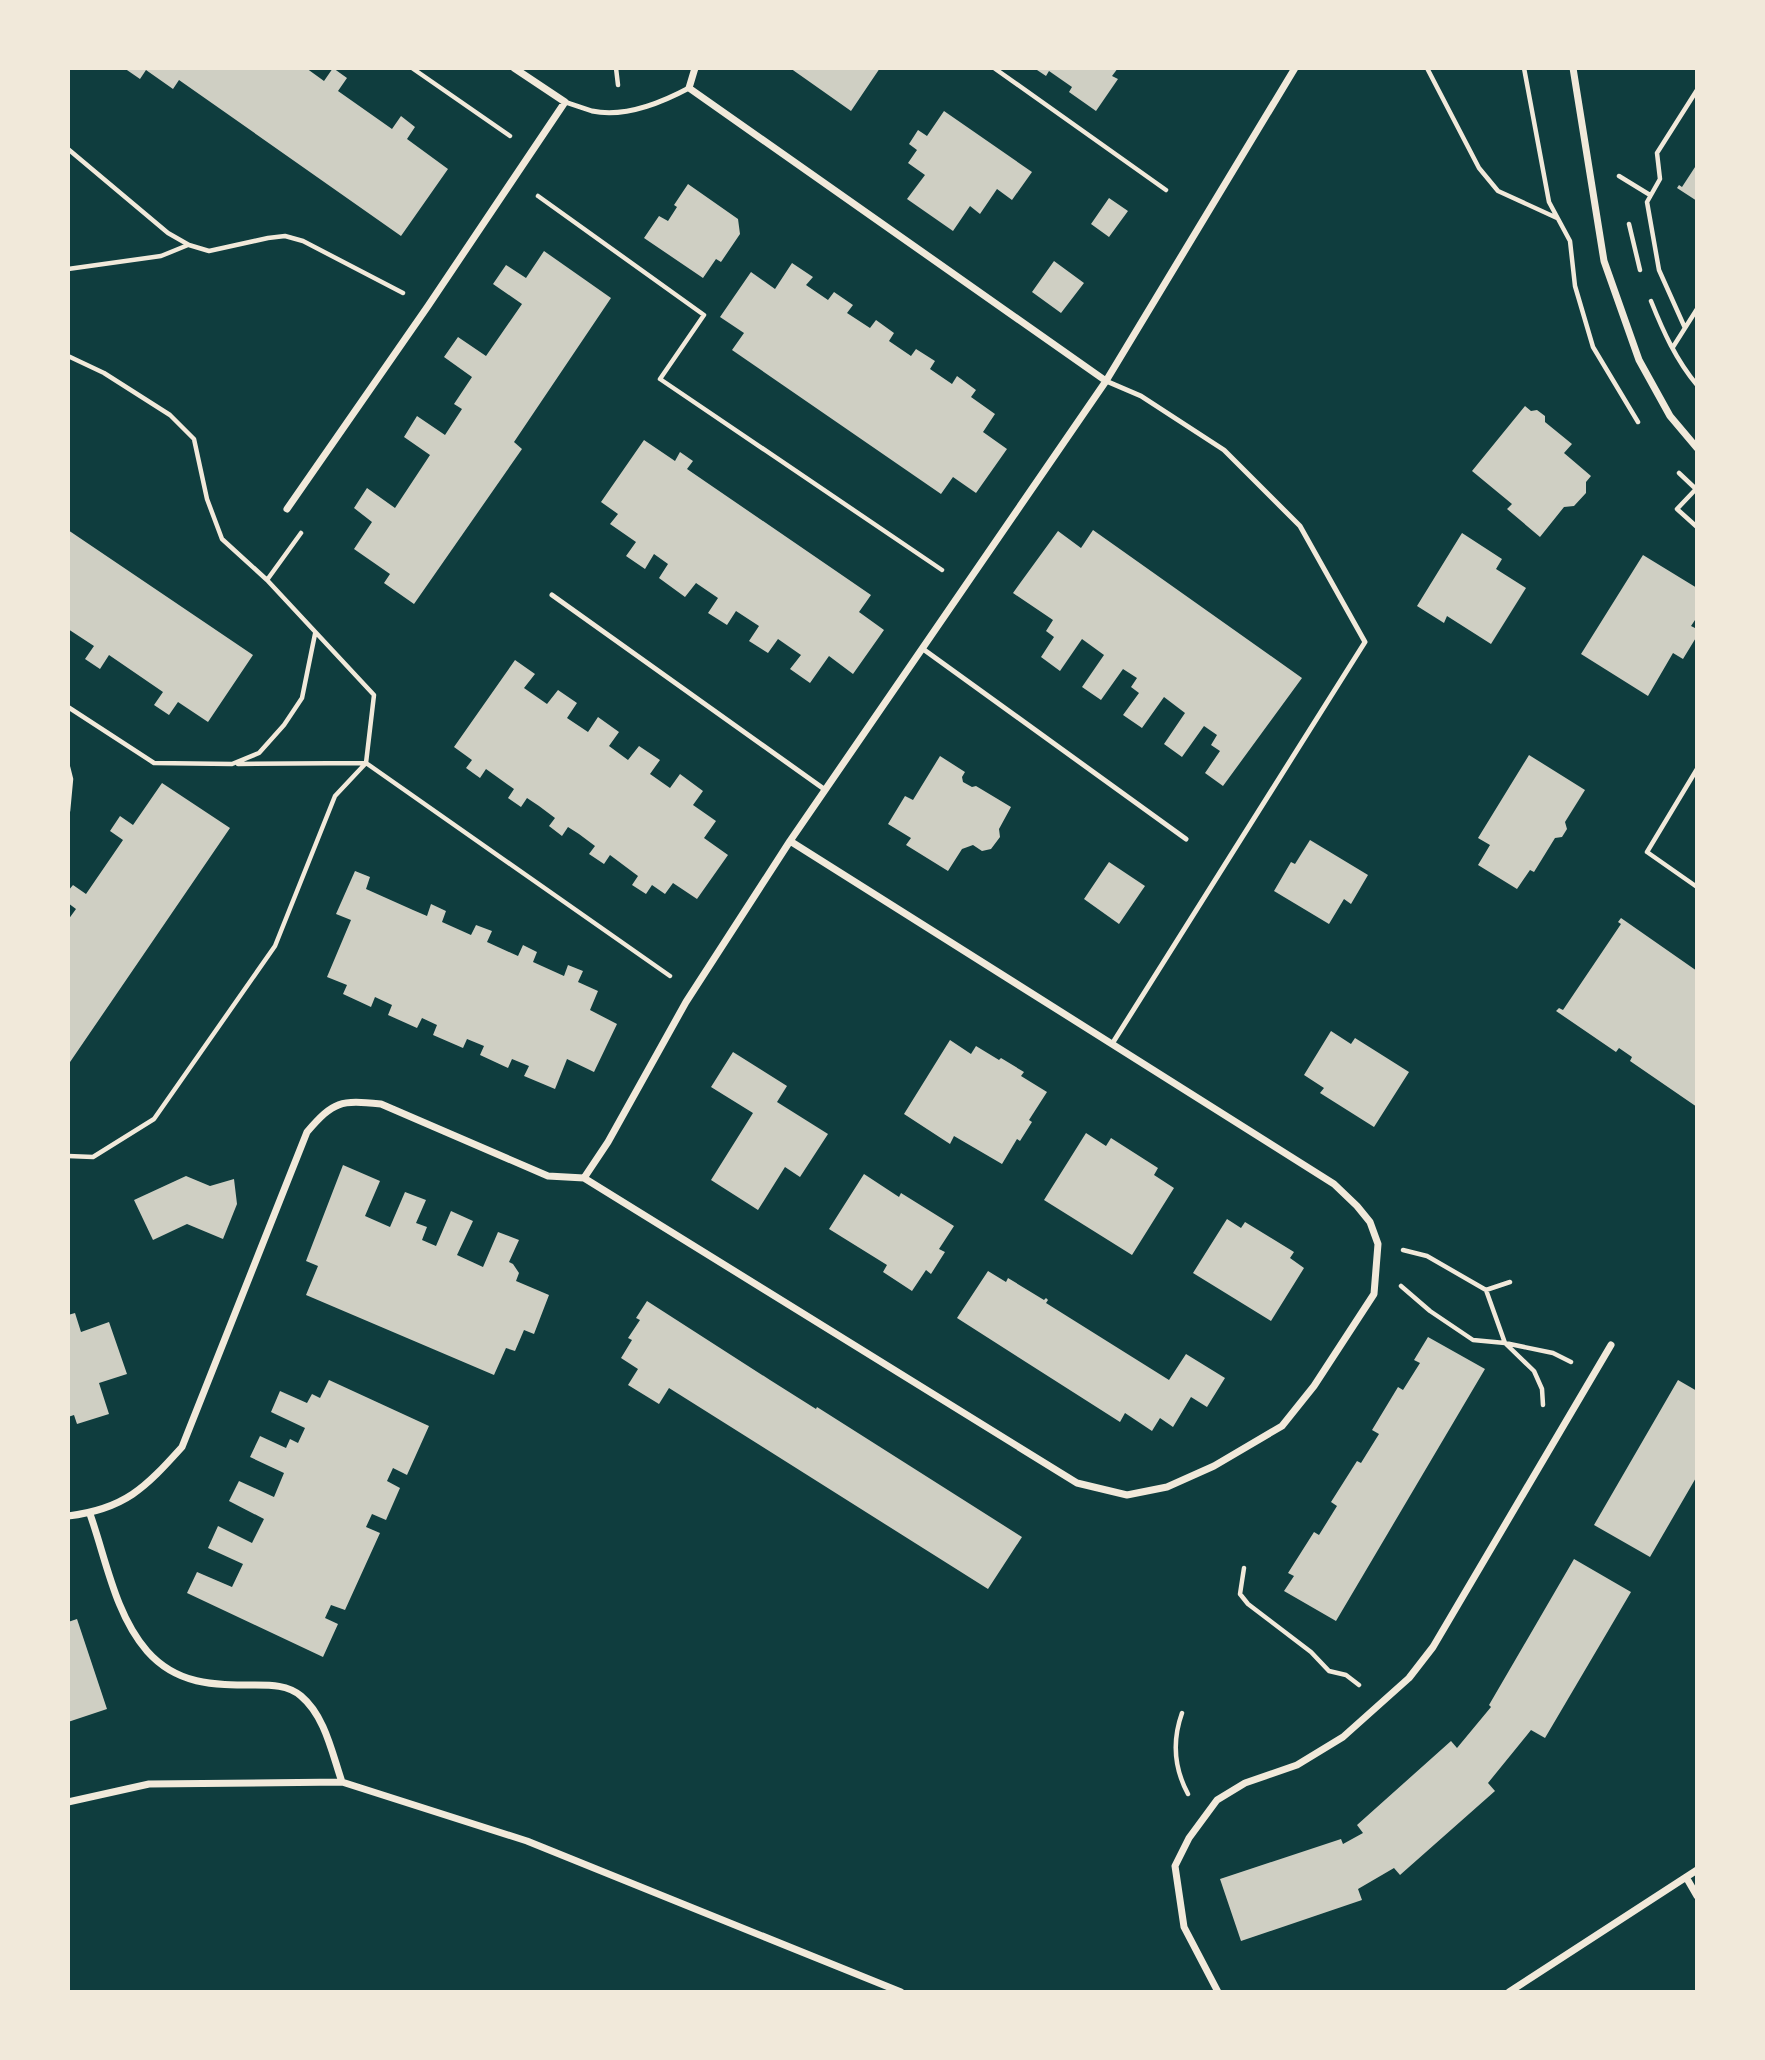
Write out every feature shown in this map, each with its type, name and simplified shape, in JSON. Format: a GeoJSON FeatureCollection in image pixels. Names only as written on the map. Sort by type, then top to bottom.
{"type":"FeatureCollection","features":[{"type":"Feature","properties":{"kind":"street"},"geometry":{"type":"LineString","coordinates":[[287,509],[565,102],[514,68]]}},
{"type":"Feature","properties":{"kind":"street"},"geometry":{"type":"LineString","coordinates":[[695,68],[689,89],[1106,382]]}},
{"type":"Feature","properties":{"kind":"street"},"geometry":{"type":"LineString","coordinates":[[584,1178],[608,1142],[686,1002],[824,789],[1106,382],[1295,68]]}},
{"type":"Feature","properties":{"kind":"street"},"geometry":{"type":"LineString","coordinates":[[1573,68],[1604,261],[1639,360],[1670,416],[1697,448]]}},
{"type":"Feature","properties":{"kind":"street"},"geometry":{"type":"LineString","coordinates":[[68,1516],[90,1514],[129,1499],[155,1477],[182,1447],[307,1132],[328,1108],[351,1101],[380,1104],[548,1176],[584,1178],[1077,1483],[1127,1494],[1167,1487],[1214,1466],[1282,1426],[1314,1386],[1374,1294],[1378,1244],[1370,1222],[1357,1206],[1334,1184],[790,841]]}},
{"type":"Feature","properties":{"kind":"street"},"geometry":{"type":"LineString","coordinates":[[1218,1992],[1184,1927],[1175,1866],[1189,1839],[1217,1800],[1245,1783],[1297,1765],[1343,1737],[1409,1678],[1433,1647],[1611,1345]]}},
{"type":"Feature","properties":{"kind":"street"},"geometry":{"type":"LineString","coordinates":[[90,1514],[127,1625],[148,1653],[173,1672],[195,1682],[281,1686],[300,1695],[321,1723],[342,1782]]}},
{"type":"Feature","properties":{"kind":"street"},"geometry":{"type":"LineString","coordinates":[[68,1802],[149,1784],[342,1782],[527,1841],[901,1992]]}},
{"type":"Feature","properties":{"kind":"street"},"geometry":{"type":"LineString","coordinates":[[1509,1992],[1697,1870]]}},
{"type":"Feature","properties":{"kind":"street"},"geometry":{"type":"LineString","coordinates":[[1686,1877],[1697,1896]]}},
{"type":"Feature","properties":{"kind":"lane"},"geometry":{"type":"LineString","coordinates":[[565,102],[594,111],[620,112],[664,102],[689,89]]}},
{"type":"Feature","properties":{"kind":"lane"},"geometry":{"type":"LineString","coordinates":[[1106,382],[1141,396],[1224,450],[1300,526],[1365,642],[1112,1044]]}},
{"type":"Feature","properties":{"kind":"lane"},"geometry":{"type":"LineString","coordinates":[[552,595],[824,789]]}},
{"type":"Feature","properties":{"kind":"lane"},"geometry":{"type":"LineString","coordinates":[[923,649],[1186,839]]}},
{"type":"Feature","properties":{"kind":"path"},"geometry":{"type":"LineString","coordinates":[[412,68],[533,152]]}},
{"type":"Feature","properties":{"kind":"path"},"geometry":{"type":"LineString","coordinates":[[994,68],[1166,190]]}},
{"type":"Feature","properties":{"kind":"path"},"geometry":{"type":"LineString","coordinates":[[1427,68],[1479,168],[1498,191],[1558,218]]}},
{"type":"Feature","properties":{"kind":"path"},"geometry":{"type":"LineString","coordinates":[[1685,328],[1659,270],[1647,202],[1660,179],[1657,153],[1697,90]]}},
{"type":"Feature","properties":{"kind":"path"},"geometry":{"type":"LineString","coordinates":[[68,149],[168,233],[189,245],[209,251],[285,236],[303,240],[428,306]]}},
{"type":"Feature","properties":{"kind":"path"},"geometry":{"type":"LineString","coordinates":[[1616,164],[1621,188]]}},
{"type":"Feature","properties":{"kind":"path"},"geometry":{"type":"LineString","coordinates":[[1618,176],[1650,195]]}},
{"type":"Feature","properties":{"kind":"path"},"geometry":{"type":"LineString","coordinates":[[538,196],[704,315],[660,379],[944,571]]}},
{"type":"Feature","properties":{"kind":"path"},"geometry":{"type":"LineString","coordinates":[[1627,212],[1640,273]]}},
{"type":"Feature","properties":{"kind":"path"},"geometry":{"type":"LineString","coordinates":[[68,269],[161,256],[189,245]]}},
{"type":"Feature","properties":{"kind":"path"},"geometry":{"type":"LineString","coordinates":[[1650,299],[1684,370],[1697,385]]}},
{"type":"Feature","properties":{"kind":"path"},"geometry":{"type":"LineString","coordinates":[[1672,348],[1697,309]]}},
{"type":"Feature","properties":{"kind":"path"},"geometry":{"type":"LineString","coordinates":[[68,356],[104,373],[170,415],[194,439],[207,499],[222,538],[267,580],[374,695],[366,763],[335,796],[275,946],[154,1119],[93,1157],[68,1156]]}},
{"type":"Feature","properties":{"kind":"path"},"geometry":{"type":"LineString","coordinates":[[1696,489],[1677,509],[1697,527]]}},
{"type":"Feature","properties":{"kind":"path"},"geometry":{"type":"LineString","coordinates":[[267,580],[300,533]]}},
{"type":"Feature","properties":{"kind":"path"},"geometry":{"type":"LineString","coordinates":[[232,764],[259,754],[284,725],[302,698],[315,633]]}},
{"type":"Feature","properties":{"kind":"path"},"geometry":{"type":"LineString","coordinates":[[68,706],[154,763],[366,763],[673,978]]}},
{"type":"Feature","properties":{"kind":"path"},"geometry":{"type":"LineString","coordinates":[[68,768],[71,779],[68,811]]}},
{"type":"Feature","properties":{"kind":"path"},"geometry":{"type":"LineString","coordinates":[[1697,769],[1647,852],[1697,887]]}},
{"type":"Feature","properties":{"kind":"path"},"geometry":{"type":"LineString","coordinates":[[1378,1244],[1427,1256],[1486,1290],[1505,1343],[1534,1371],[1542,1388],[1541,1401],[1547,1418],[1560,1433]]}},
{"type":"Feature","properties":{"kind":"path"},"geometry":{"type":"LineString","coordinates":[[1376,1273],[1401,1286],[1430,1311],[1473,1340],[1505,1343],[1553,1353],[1595,1374]]}},
{"type":"Feature","properties":{"kind":"path"},"geometry":{"type":"LineString","coordinates":[[1486,1290],[1510,1282]]}},
{"type":"Feature","properties":{"kind":"path"},"geometry":{"type":"LineString","coordinates":[[1244,1569],[1240,1594],[1248,1604],[1311,1652],[1329,1671],[1346,1675],[1382,1702]]}},
{"type":"Feature","properties":{"kind":"path"},"geometry":{"type":"LineString","coordinates":[[1182,1713],[1176,1730],[1175,1761],[1186,1791],[1204,1818]]}},
{"type":"Feature","properties":{"kind":"building"},"geometry":{"type":"Polygon","coordinates":[[[124,68],[306,68],[324,81],[333,68],[347,78],[338,91],[392,129],[401,116],[415,127],[407,139],[448,169],[401,236],[179,80],[173,89],[146,70],[140,79],[124,68]]]}},
{"type":"Feature","properties":{"kind":"building"},"geometry":{"type":"Polygon","coordinates":[[[790,68],[880,68],[851,111],[790,68]]]}},
{"type":"Feature","properties":{"kind":"building"},"geometry":{"type":"Polygon","coordinates":[[[1034,68],[1118,68],[1112,76],[1118,79],[1096,111],[1069,92],[1072,87],[1049,71],[1046,76],[1034,68]]]}},
{"type":"Feature","properties":{"kind":"building"},"geometry":{"type":"Polygon","coordinates":[[[944,111],[1032,172],[1012,200],[997,189],[980,214],[970,206],[953,231],[907,199],[925,175],[908,163],[917,150],[909,144],[918,130],[927,136],[944,111]]]}},
{"type":"Feature","properties":{"kind":"building"},"geometry":{"type":"Polygon","coordinates":[[[1697,164],[1697,201],[1677,188],[1679,185],[1682,187],[1697,164]]]}},
{"type":"Feature","properties":{"kind":"building"},"geometry":{"type":"Polygon","coordinates":[[[688,184],[738,219],[740,234],[721,262],[716,259],[703,278],[644,238],[659,216],[668,221],[677,207],[674,205],[688,184]]]}},
{"type":"Feature","properties":{"kind":"building"},"geometry":{"type":"Polygon","coordinates":[[[1109,198],[1128,211],[1109,237],[1091,224],[1109,198]]]}},
{"type":"Feature","properties":{"kind":"building"},"geometry":{"type":"Polygon","coordinates":[[[544,251],[611,298],[514,442],[522,449],[414,604],[384,583],[390,574],[354,549],[372,522],[354,508],[367,488],[395,508],[430,455],[404,437],[417,416],[445,435],[462,409],[454,404],[472,377],[444,357],[458,337],[486,356],[522,304],[493,284],[506,265],[526,278],[544,251]]]}},
{"type":"Feature","properties":{"kind":"building"},"geometry":{"type":"Polygon","coordinates":[[[1054,261],[1084,283],[1061,313],[1032,292],[1054,261]]]}},
{"type":"Feature","properties":{"kind":"building"},"geometry":{"type":"Polygon","coordinates":[[[792,263],[813,277],[806,285],[828,300],[834,292],[853,305],[847,313],[870,328],[876,320],[894,333],[889,341],[911,356],[916,349],[935,361],[930,369],[952,384],[957,376],[976,390],[971,397],[995,414],[983,432],[1007,449],[976,493],[953,477],[941,494],[732,350],[744,333],[720,317],[751,272],[775,289],[792,263]]]}},
{"type":"Feature","properties":{"kind":"building"},"geometry":{"type":"Polygon","coordinates":[[[1525,406],[1545,416],[1545,422],[1572,444],[1564,453],[1591,476],[1586,482],[1586,493],[1574,506],[1564,507],[1540,537],[1507,509],[1512,504],[1472,471],[1525,406]]]}},
{"type":"Feature","properties":{"kind":"building"},"geometry":{"type":"Polygon","coordinates":[[[644,440],[675,461],[680,452],[693,461],[687,469],[871,595],[859,612],[884,630],[853,674],[829,656],[810,683],[790,669],[801,655],[778,639],[768,653],[749,641],[759,626],[736,611],[727,625],[708,613],[718,598],[696,583],[685,597],[659,578],[668,564],[654,554],[645,569],[626,556],[636,542],[610,524],[618,514],[601,502],[644,440]]]}},
{"type":"Feature","properties":{"kind":"building"},"geometry":{"type":"Polygon","coordinates":[[[68,530],[253,655],[208,722],[178,702],[169,715],[154,705],[163,692],[109,655],[100,669],[85,659],[94,646],[68,629],[68,530]]]}},
{"type":"Feature","properties":{"kind":"building"},"geometry":{"type":"Polygon","coordinates":[[[1093,530],[1302,678],[1223,786],[1205,773],[1220,751],[1211,745],[1217,735],[1204,726],[1182,757],[1164,744],[1185,713],[1164,697],[1142,728],[1123,715],[1139,693],[1131,687],[1137,678],[1123,669],[1101,700],[1082,687],[1104,655],[1082,639],[1060,671],[1041,657],[1054,637],[1046,631],[1053,620],[1013,593],[1058,531],[1081,548],[1093,530]]]}},
{"type":"Feature","properties":{"kind":"building"},"geometry":{"type":"Polygon","coordinates":[[[1462,533],[1502,559],[1496,569],[1526,588],[1491,644],[1447,616],[1444,623],[1417,606],[1462,533]]]}},
{"type":"Feature","properties":{"kind":"building"},"geometry":{"type":"Polygon","coordinates":[[[1643,555],[1697,588],[1697,617],[1691,626],[1697,629],[1697,636],[1683,659],[1673,653],[1648,696],[1581,654],[1643,555]]]}},
{"type":"Feature","properties":{"kind":"building"},"geometry":{"type":"Polygon","coordinates":[[[515,660],[535,674],[524,688],[547,704],[558,690],[577,703],[567,718],[588,732],[598,717],[619,732],[609,746],[628,760],[639,746],[660,760],[650,774],[670,788],[680,774],[703,791],[693,805],[716,821],[704,838],[728,855],[697,899],[673,883],[665,894],[652,885],[646,894],[632,885],[638,876],[610,855],[604,864],[589,854],[595,846],[579,834],[568,827],[562,836],[549,826],[555,818],[539,806],[527,798],[521,807],[508,798],[514,789],[486,769],[480,778],[466,768],[472,760],[454,747],[515,660]]]}},
{"type":"Feature","properties":{"kind":"building"},"geometry":{"type":"Polygon","coordinates":[[[1529,755],[1585,790],[1565,822],[1567,829],[1562,837],[1555,838],[1534,872],[1530,870],[1517,889],[1478,865],[1490,845],[1478,838],[1529,755]]]}},
{"type":"Feature","properties":{"kind":"building"},"geometry":{"type":"Polygon","coordinates":[[[940,756],[965,772],[963,782],[972,787],[976,786],[1011,807],[999,829],[1000,837],[991,849],[982,851],[973,845],[962,849],[948,871],[906,845],[911,838],[888,824],[905,796],[913,800],[940,756]]]}},
{"type":"Feature","properties":{"kind":"building"},"geometry":{"type":"Polygon","coordinates":[[[162,783],[230,828],[68,1065],[68,920],[76,909],[68,903],[68,891],[73,885],[86,894],[123,840],[110,831],[120,816],[133,825],[162,783]]]}},
{"type":"Feature","properties":{"kind":"building"},"geometry":{"type":"Polygon","coordinates":[[[1310,840],[1368,875],[1351,904],[1344,899],[1329,924],[1274,891],[1291,862],[1295,864],[1310,840]]]}},
{"type":"Feature","properties":{"kind":"building"},"geometry":{"type":"Polygon","coordinates":[[[1109,862],[1145,886],[1119,924],[1084,899],[1109,862]]]}},
{"type":"Feature","properties":{"kind":"building"},"geometry":{"type":"Polygon","coordinates":[[[355,871],[370,877],[366,889],[413,910],[427,916],[431,904],[446,911],[442,922],[471,935],[476,925],[492,931],[487,942],[518,956],[523,945],[537,952],[533,962],[564,976],[568,965],[583,971],[578,982],[598,991],[590,1010],[617,1024],[594,1072],[567,1059],[555,1089],[524,1076],[529,1066],[512,1059],[508,1068],[480,1055],[484,1046],[467,1039],[463,1048],[433,1035],[437,1025],[422,1018],[417,1028],[388,1015],[392,1005],[375,997],[371,1007],[343,994],[347,985],[327,977],[351,920],[336,914],[355,871]]]}},
{"type":"Feature","properties":{"kind":"building"},"geometry":{"type":"Polygon","coordinates":[[[1621,918],[1697,971],[1697,1107],[1630,1061],[1632,1057],[1619,1048],[1616,1052],[1556,1011],[1559,1008],[1563,1010],[1621,924],[1618,922],[1621,918]]]}},
{"type":"Feature","properties":{"kind":"building"},"geometry":{"type":"Polygon","coordinates":[[[1331,1031],[1351,1044],[1355,1038],[1409,1072],[1374,1127],[1320,1093],[1324,1088],[1304,1075],[1331,1031]]]}},
{"type":"Feature","properties":{"kind":"building"},"geometry":{"type":"Polygon","coordinates":[[[950,1040],[971,1054],[976,1046],[999,1060],[1001,1058],[1024,1072],[1021,1076],[1047,1092],[1029,1120],[1032,1122],[1020,1141],[1017,1139],[1002,1164],[954,1136],[950,1144],[904,1114],[950,1040]]]}},
{"type":"Feature","properties":{"kind":"building"},"geometry":{"type":"Polygon","coordinates":[[[733,1052],[787,1086],[777,1102],[828,1134],[800,1177],[785,1167],[758,1210],[711,1180],[753,1113],[711,1087],[733,1052]]]}},
{"type":"Feature","properties":{"kind":"building"},"geometry":{"type":"Polygon","coordinates":[[[1086,1133],[1106,1146],[1111,1138],[1158,1168],[1154,1175],[1174,1188],[1132,1255],[1044,1200],[1086,1133]]]}},
{"type":"Feature","properties":{"kind":"building"},"geometry":{"type":"Polygon","coordinates":[[[343,1165],[380,1181],[365,1216],[390,1227],[405,1192],[426,1200],[416,1223],[427,1227],[422,1240],[436,1246],[451,1211],[473,1221],[457,1255],[483,1267],[498,1232],[519,1240],[509,1262],[519,1273],[516,1281],[549,1295],[534,1334],[524,1330],[515,1351],[506,1348],[494,1375],[306,1295],[318,1266],[306,1261],[343,1165]]]}},
{"type":"Feature","properties":{"kind":"building"},"geometry":{"type":"Polygon","coordinates":[[[864,1174],[899,1197],[901,1193],[954,1226],[939,1249],[945,1252],[931,1274],[926,1270],[912,1291],[883,1272],[887,1265],[829,1229],[864,1174]]]}},
{"type":"Feature","properties":{"kind":"building"},"geometry":{"type":"Polygon","coordinates":[[[186,1176],[210,1186],[234,1179],[237,1204],[223,1239],[187,1224],[153,1240],[134,1200],[186,1176]]]}},
{"type":"Feature","properties":{"kind":"building"},"geometry":{"type":"Polygon","coordinates":[[[1227,1219],[1241,1228],[1245,1222],[1294,1252],[1290,1258],[1304,1268],[1271,1321],[1193,1273],[1227,1219]]]}},
{"type":"Feature","properties":{"kind":"building"},"geometry":{"type":"Polygon","coordinates":[[[988,1271],[1006,1282],[1008,1278],[1044,1300],[1046,1298],[1046,1303],[1169,1380],[1186,1354],[1225,1378],[1207,1407],[1191,1397],[1173,1427],[1160,1418],[1152,1431],[1125,1413],[1120,1422],[957,1318],[988,1271]]]}},
{"type":"Feature","properties":{"kind":"building"},"geometry":{"type":"Polygon","coordinates":[[[647,1301],[1022,1537],[988,1589],[669,1388],[659,1404],[628,1385],[638,1369],[621,1358],[632,1340],[628,1338],[640,1320],[636,1318],[647,1301]]]}},
{"type":"Feature","properties":{"kind":"building"},"geometry":{"type":"Polygon","coordinates":[[[75,1313],[81,1332],[109,1322],[127,1374],[99,1383],[109,1414],[77,1424],[74,1415],[68,1417],[68,1315],[75,1313]]]}},
{"type":"Feature","properties":{"kind":"building"},"geometry":{"type":"Polygon","coordinates":[[[1428,1337],[1485,1369],[1336,1621],[1284,1591],[1294,1576],[1288,1573],[1314,1532],[1319,1535],[1337,1506],[1331,1502],[1357,1461],[1361,1463],[1379,1434],[1372,1430],[1398,1387],[1403,1390],[1420,1363],[1414,1360],[1428,1337]]]}},
{"type":"Feature","properties":{"kind":"building"},"geometry":{"type":"Polygon","coordinates":[[[329,1380],[429,1426],[407,1475],[393,1468],[387,1481],[400,1488],[386,1520],[372,1514],[366,1527],[380,1533],[345,1610],[331,1605],[325,1618],[338,1624],[323,1657],[187,1593],[197,1572],[232,1587],[243,1564],[208,1548],[218,1526],[252,1543],[264,1519],[229,1501],[239,1481],[274,1497],[284,1473],[250,1457],[260,1436],[286,1448],[290,1439],[298,1443],[305,1428],[271,1412],[280,1391],[307,1403],[312,1394],[320,1398],[329,1380]]]}},
{"type":"Feature","properties":{"kind":"building"},"geometry":{"type":"Polygon","coordinates":[[[1678,1380],[1697,1391],[1697,1476],[1650,1557],[1594,1525],[1678,1380]]]}},
{"type":"Feature","properties":{"kind":"building"},"geometry":{"type":"Polygon","coordinates":[[[1574,1559],[1631,1592],[1545,1738],[1531,1730],[1488,1783],[1495,1791],[1400,1875],[1394,1868],[1358,1889],[1362,1900],[1241,1941],[1220,1879],[1341,1839],[1343,1844],[1363,1833],[1357,1825],[1451,1741],[1457,1748],[1491,1707],[1489,1705],[1574,1559]]]}},
{"type":"Feature","properties":{"kind":"building"},"geometry":{"type":"Polygon","coordinates":[[[77,1619],[107,1709],[68,1722],[68,1622],[77,1619]]]}}]}
